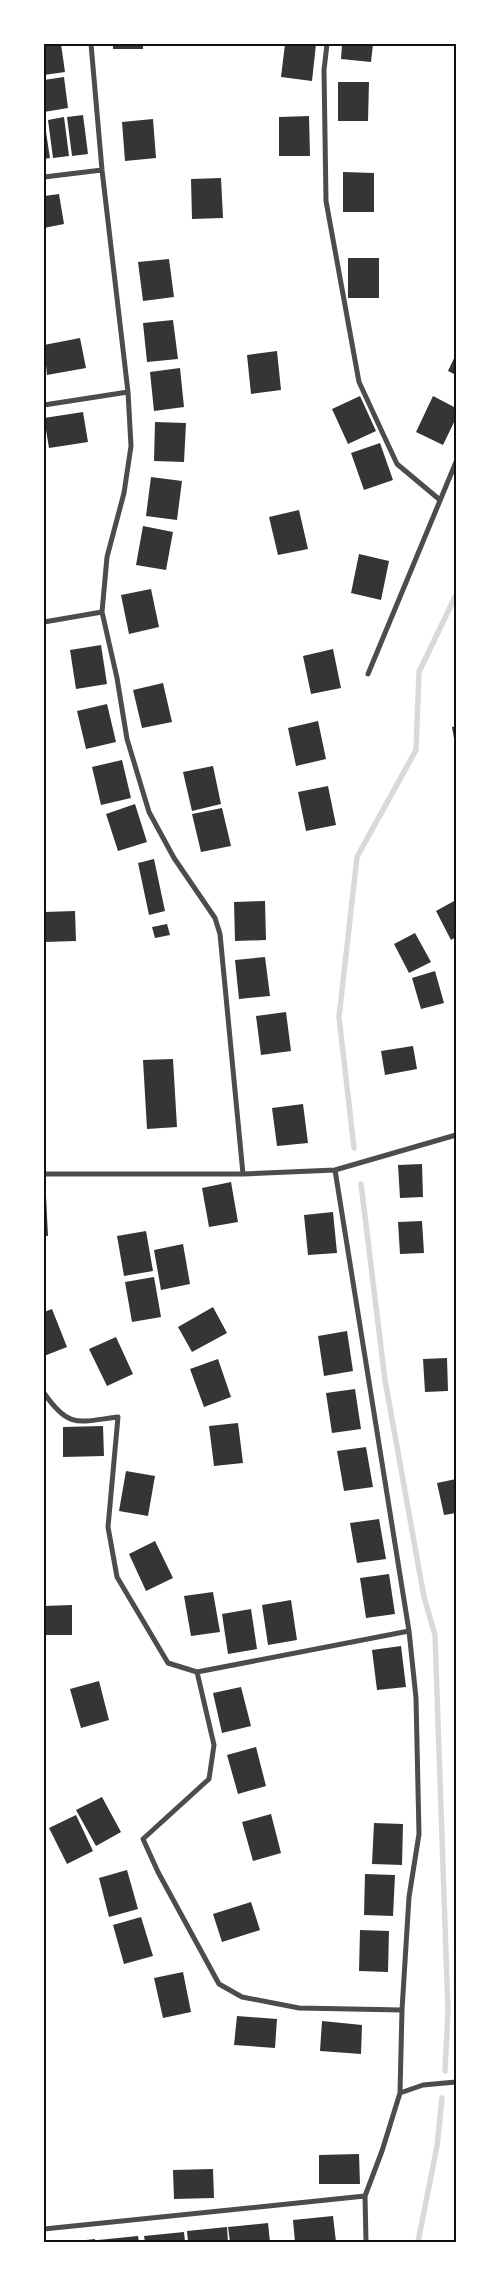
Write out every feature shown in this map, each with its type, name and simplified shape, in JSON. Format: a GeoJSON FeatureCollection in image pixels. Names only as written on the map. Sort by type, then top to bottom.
{"type":"FeatureCollection","features":[{"type":"Feature","properties":{"kind":"street"},"geometry":{"type":"LineString","coordinates":[[91,44],[102,170],[128,392],[131,446],[124,492],[107,557],[102,612],[117,678],[126,739],[149,812],[174,858],[214,918],[220,934],[243,1174]]}},
{"type":"Feature","properties":{"kind":"street"},"geometry":{"type":"LineString","coordinates":[[328,44],[324,70],[326,201],[358,382],[397,464],[440,500]]}},
{"type":"Feature","properties":{"kind":"street"},"geometry":{"type":"LineString","coordinates":[[44,177],[102,170]]}},
{"type":"Feature","properties":{"kind":"street"},"geometry":{"type":"LineString","coordinates":[[44,405],[128,392]]}},
{"type":"Feature","properties":{"kind":"street"},"geometry":{"type":"LineString","coordinates":[[368,674],[456,462]]}},
{"type":"Feature","properties":{"kind":"street"},"geometry":{"type":"LineString","coordinates":[[44,622],[102,612]]}},
{"type":"Feature","properties":{"kind":"street"},"geometry":{"type":"LineString","coordinates":[[44,1174],[243,1174],[335,1170],[456,1136]]}},
{"type":"Feature","properties":{"kind":"street"},"geometry":{"type":"LineString","coordinates":[[335,1170],[409,1631],[416,1698],[419,1834],[409,1896],[402,2010],[400,2093],[382,2150],[364,2196],[366,2242]]}},
{"type":"Feature","properties":{"kind":"street"},"geometry":{"type":"LineString","coordinates":[[44,1393],[57,1412],[78,1422],[118,1417],[108,1527],[117,1577],[168,1663],[197,1672],[409,1631]]}},
{"type":"Feature","properties":{"kind":"street"},"geometry":{"type":"LineString","coordinates":[[197,1672],[214,1745],[209,1779],[143,1839],[158,1872],[219,1984],[242,1997],[298,2008],[402,2010]]}},
{"type":"Feature","properties":{"kind":"street"},"geometry":{"type":"LineString","coordinates":[[400,2093],[423,2085],[456,2082]]}},
{"type":"Feature","properties":{"kind":"street"},"geometry":{"type":"LineString","coordinates":[[44,2229],[364,2196]]}},
{"type":"Feature","properties":{"kind":"building"},"geometry":{"type":"Polygon","coordinates":[[[44,44],[61,44],[65,72],[44,75],[44,44]]]}},
{"type":"Feature","properties":{"kind":"building"},"geometry":{"type":"Polygon","coordinates":[[[113,44],[143,44],[143,49],[113,49],[113,44]]]}},
{"type":"Feature","properties":{"kind":"building"},"geometry":{"type":"Polygon","coordinates":[[[285,44],[316,44],[312,81],[281,77],[285,44]]]}},
{"type":"Feature","properties":{"kind":"building"},"geometry":{"type":"Polygon","coordinates":[[[342,44],[373,44],[371,62],[341,59],[342,44]]]}},
{"type":"Feature","properties":{"kind":"building"},"geometry":{"type":"Polygon","coordinates":[[[64,77],[68,108],[44,112],[44,80],[64,77]]]}},
{"type":"Feature","properties":{"kind":"building"},"geometry":{"type":"Polygon","coordinates":[[[338,82],[369,82],[368,121],[338,121],[338,82]]]}},
{"type":"Feature","properties":{"kind":"building"},"geometry":{"type":"Polygon","coordinates":[[[83,115],[88,154],[72,156],[67,117],[83,115]]]}},
{"type":"Feature","properties":{"kind":"building"},"geometry":{"type":"Polygon","coordinates":[[[309,116],[310,156],[279,156],[279,117],[309,116]]]}},
{"type":"Feature","properties":{"kind":"building"},"geometry":{"type":"Polygon","coordinates":[[[64,117],[69,156],[53,158],[48,120],[64,117]]]}},
{"type":"Feature","properties":{"kind":"building"},"geometry":{"type":"Polygon","coordinates":[[[44,119],[50,158],[44,159],[44,119]]]}},
{"type":"Feature","properties":{"kind":"building"},"geometry":{"type":"Polygon","coordinates":[[[153,119],[156,158],[125,161],[122,122],[153,119]]]}},
{"type":"Feature","properties":{"kind":"building"},"geometry":{"type":"Polygon","coordinates":[[[343,172],[374,173],[374,212],[343,212],[343,172]]]}},
{"type":"Feature","properties":{"kind":"building"},"geometry":{"type":"Polygon","coordinates":[[[221,178],[223,218],[192,219],[191,179],[221,178]]]}},
{"type":"Feature","properties":{"kind":"building"},"geometry":{"type":"Polygon","coordinates":[[[59,194],[64,224],[44,228],[44,196],[59,194]]]}},
{"type":"Feature","properties":{"kind":"building"},"geometry":{"type":"Polygon","coordinates":[[[348,258],[379,258],[379,298],[348,298],[348,258]]]}},
{"type":"Feature","properties":{"kind":"building"},"geometry":{"type":"Polygon","coordinates":[[[169,259],[174,297],[143,301],[138,262],[169,259]]]}},
{"type":"Feature","properties":{"kind":"building"},"geometry":{"type":"Polygon","coordinates":[[[173,320],[178,359],[147,362],[143,323],[173,320]]]}},
{"type":"Feature","properties":{"kind":"building"},"geometry":{"type":"Polygon","coordinates":[[[80,338],[86,368],[47,375],[44,345],[80,338]]]}},
{"type":"Feature","properties":{"kind":"building"},"geometry":{"type":"Polygon","coordinates":[[[277,351],[281,390],[251,394],[247,355],[277,351]]]}},
{"type":"Feature","properties":{"kind":"building"},"geometry":{"type":"Polygon","coordinates":[[[456,354],[456,375],[448,371],[456,354]]]}},
{"type":"Feature","properties":{"kind":"building"},"geometry":{"type":"Polygon","coordinates":[[[180,368],[184,407],[154,411],[150,372],[180,368]]]}},
{"type":"Feature","properties":{"kind":"building"},"geometry":{"type":"Polygon","coordinates":[[[360,396],[376,431],[348,444],[332,409],[360,396]]]}},
{"type":"Feature","properties":{"kind":"building"},"geometry":{"type":"Polygon","coordinates":[[[433,396],[456,408],[456,418],[443,445],[416,432],[433,396]]]}},
{"type":"Feature","properties":{"kind":"building"},"geometry":{"type":"Polygon","coordinates":[[[83,412],[88,442],[49,448],[44,418],[83,412]]]}},
{"type":"Feature","properties":{"kind":"building"},"geometry":{"type":"Polygon","coordinates":[[[155,422],[186,423],[184,462],[154,461],[155,422]]]}},
{"type":"Feature","properties":{"kind":"building"},"geometry":{"type":"Polygon","coordinates":[[[380,443],[393,480],[364,490],[351,453],[380,443]]]}},
{"type":"Feature","properties":{"kind":"building"},"geometry":{"type":"Polygon","coordinates":[[[151,477],[182,481],[177,520],[146,516],[151,477]]]}},
{"type":"Feature","properties":{"kind":"building"},"geometry":{"type":"Polygon","coordinates":[[[299,510],[308,549],[278,555],[269,517],[299,510]]]}},
{"type":"Feature","properties":{"kind":"building"},"geometry":{"type":"Polygon","coordinates":[[[143,526],[173,532],[166,570],[136,565],[143,526]]]}},
{"type":"Feature","properties":{"kind":"building"},"geometry":{"type":"Polygon","coordinates":[[[359,554],[389,561],[381,600],[351,593],[359,554]]]}},
{"type":"Feature","properties":{"kind":"building"},"geometry":{"type":"Polygon","coordinates":[[[151,589],[159,627],[129,634],[121,595],[151,589]]]}},
{"type":"Feature","properties":{"kind":"building"},"geometry":{"type":"Polygon","coordinates":[[[101,645],[107,684],[76,689],[70,650],[101,645]]]}},
{"type":"Feature","properties":{"kind":"building"},"geometry":{"type":"Polygon","coordinates":[[[333,649],[341,688],[311,694],[303,656],[333,649]]]}},
{"type":"Feature","properties":{"kind":"building"},"geometry":{"type":"Polygon","coordinates":[[[163,683],[172,722],[142,728],[133,690],[163,683]]]}},
{"type":"Feature","properties":{"kind":"building"},"geometry":{"type":"Polygon","coordinates":[[[107,704],[116,742],[86,749],[77,711],[107,704]]]}},
{"type":"Feature","properties":{"kind":"building"},"geometry":{"type":"Polygon","coordinates":[[[318,721],[326,759],[296,766],[288,728],[318,721]]]}},
{"type":"Feature","properties":{"kind":"building"},"geometry":{"type":"Polygon","coordinates":[[[456,726],[456,744],[455,744],[452,727],[456,726]]]}},
{"type":"Feature","properties":{"kind":"building"},"geometry":{"type":"Polygon","coordinates":[[[122,760],[131,798],[101,805],[92,767],[122,760]]]}},
{"type":"Feature","properties":{"kind":"building"},"geometry":{"type":"Polygon","coordinates":[[[213,766],[221,804],[192,811],[183,772],[213,766]]]}},
{"type":"Feature","properties":{"kind":"building"},"geometry":{"type":"Polygon","coordinates":[[[328,786],[336,825],[306,831],[298,792],[328,786]]]}},
{"type":"Feature","properties":{"kind":"building"},"geometry":{"type":"Polygon","coordinates":[[[135,804],[147,842],[118,851],[106,814],[135,804]]]}},
{"type":"Feature","properties":{"kind":"building"},"geometry":{"type":"Polygon","coordinates":[[[222,808],[231,846],[201,852],[192,814],[222,808]]]}},
{"type":"Feature","properties":{"kind":"building"},"geometry":{"type":"Polygon","coordinates":[[[154,859],[165,911],[149,915],[138,863],[154,859]]]}},
{"type":"Feature","properties":{"kind":"building"},"geometry":{"type":"Polygon","coordinates":[[[456,900],[456,937],[451,940],[436,911],[456,900]]]}},
{"type":"Feature","properties":{"kind":"building"},"geometry":{"type":"Polygon","coordinates":[[[265,901],[266,940],[235,941],[234,902],[265,901]]]}},
{"type":"Feature","properties":{"kind":"building"},"geometry":{"type":"Polygon","coordinates":[[[75,911],[76,941],[44,942],[44,912],[75,911]]]}},
{"type":"Feature","properties":{"kind":"building"},"geometry":{"type":"Polygon","coordinates":[[[167,924],[170,935],[155,938],[152,927],[167,924]]]}},
{"type":"Feature","properties":{"kind":"building"},"geometry":{"type":"Polygon","coordinates":[[[415,933],[431,962],[409,973],[394,944],[415,933]]]}},
{"type":"Feature","properties":{"kind":"building"},"geometry":{"type":"Polygon","coordinates":[[[265,957],[270,996],[239,999],[235,960],[265,957]]]}},
{"type":"Feature","properties":{"kind":"building"},"geometry":{"type":"Polygon","coordinates":[[[435,971],[444,1003],[421,1009],[412,978],[435,971]]]}},
{"type":"Feature","properties":{"kind":"building"},"geometry":{"type":"Polygon","coordinates":[[[286,1012],[291,1051],[261,1055],[256,1016],[286,1012]]]}},
{"type":"Feature","properties":{"kind":"building"},"geometry":{"type":"Polygon","coordinates":[[[413,1046],[417,1069],[385,1075],[381,1051],[413,1046]]]}},
{"type":"Feature","properties":{"kind":"building"},"geometry":{"type":"Polygon","coordinates":[[[173,1059],[177,1127],[147,1129],[143,1060],[173,1059]]]}},
{"type":"Feature","properties":{"kind":"building"},"geometry":{"type":"Polygon","coordinates":[[[303,1104],[308,1143],[277,1146],[272,1108],[303,1104]]]}},
{"type":"Feature","properties":{"kind":"building"},"geometry":{"type":"Polygon","coordinates":[[[422,1164],[423,1197],[400,1198],[398,1165],[422,1164]]]}},
{"type":"Feature","properties":{"kind":"building"},"geometry":{"type":"Polygon","coordinates":[[[231,1182],[238,1222],[209,1227],[202,1188],[231,1182]]]}},
{"type":"Feature","properties":{"kind":"building"},"geometry":{"type":"Polygon","coordinates":[[[44,1196],[46,1196],[48,1236],[44,1236],[44,1196]]]}},
{"type":"Feature","properties":{"kind":"building"},"geometry":{"type":"Polygon","coordinates":[[[333,1212],[337,1253],[308,1255],[304,1215],[333,1212]]]}},
{"type":"Feature","properties":{"kind":"building"},"geometry":{"type":"Polygon","coordinates":[[[422,1221],[424,1253],[400,1254],[398,1222],[422,1221]]]}},
{"type":"Feature","properties":{"kind":"building"},"geometry":{"type":"Polygon","coordinates":[[[146,1231],[153,1271],[124,1276],[117,1236],[146,1231]]]}},
{"type":"Feature","properties":{"kind":"building"},"geometry":{"type":"Polygon","coordinates":[[[183,1244],[190,1284],[161,1290],[154,1250],[183,1244]]]}},
{"type":"Feature","properties":{"kind":"building"},"geometry":{"type":"Polygon","coordinates":[[[154,1277],[161,1317],[132,1322],[125,1282],[154,1277]]]}},
{"type":"Feature","properties":{"kind":"building"},"geometry":{"type":"Polygon","coordinates":[[[213,1307],[227,1333],[192,1352],[178,1327],[213,1307]]]}},
{"type":"Feature","properties":{"kind":"building"},"geometry":{"type":"Polygon","coordinates":[[[52,1309],[67,1347],[44,1356],[44,1312],[52,1309]]]}},
{"type":"Feature","properties":{"kind":"building"},"geometry":{"type":"Polygon","coordinates":[[[347,1331],[353,1371],[324,1376],[318,1336],[347,1331]]]}},
{"type":"Feature","properties":{"kind":"building"},"geometry":{"type":"Polygon","coordinates":[[[116,1337],[133,1374],[107,1386],[89,1349],[116,1337]]]}},
{"type":"Feature","properties":{"kind":"building"},"geometry":{"type":"Polygon","coordinates":[[[447,1358],[448,1391],[425,1392],[423,1359],[447,1358]]]}},
{"type":"Feature","properties":{"kind":"building"},"geometry":{"type":"Polygon","coordinates":[[[218,1359],[231,1397],[204,1407],[190,1369],[218,1359]]]}},
{"type":"Feature","properties":{"kind":"building"},"geometry":{"type":"Polygon","coordinates":[[[355,1389],[361,1429],[332,1433],[326,1393],[355,1389]]]}},
{"type":"Feature","properties":{"kind":"building"},"geometry":{"type":"Polygon","coordinates":[[[238,1423],[243,1463],[214,1466],[209,1426],[238,1423]]]}},
{"type":"Feature","properties":{"kind":"building"},"geometry":{"type":"Polygon","coordinates":[[[103,1426],[104,1456],[63,1457],[63,1427],[103,1426]]]}},
{"type":"Feature","properties":{"kind":"building"},"geometry":{"type":"Polygon","coordinates":[[[366,1447],[373,1487],[344,1491],[337,1451],[366,1447]]]}},
{"type":"Feature","properties":{"kind":"building"},"geometry":{"type":"Polygon","coordinates":[[[126,1471],[155,1476],[148,1516],[119,1511],[126,1471]]]}},
{"type":"Feature","properties":{"kind":"building"},"geometry":{"type":"Polygon","coordinates":[[[456,1479],[456,1513],[444,1515],[437,1483],[456,1479]]]}},
{"type":"Feature","properties":{"kind":"building"},"geometry":{"type":"Polygon","coordinates":[[[379,1519],[386,1559],[357,1563],[350,1523],[379,1519]]]}},
{"type":"Feature","properties":{"kind":"building"},"geometry":{"type":"Polygon","coordinates":[[[155,1541],[173,1578],[146,1591],[129,1554],[155,1541]]]}},
{"type":"Feature","properties":{"kind":"building"},"geometry":{"type":"Polygon","coordinates":[[[389,1574],[395,1614],[366,1618],[360,1578],[389,1574]]]}},
{"type":"Feature","properties":{"kind":"building"},"geometry":{"type":"Polygon","coordinates":[[[213,1592],[220,1632],[191,1636],[184,1596],[213,1592]]]}},
{"type":"Feature","properties":{"kind":"building"},"geometry":{"type":"Polygon","coordinates":[[[291,1600],[297,1640],[268,1645],[262,1605],[291,1600]]]}},
{"type":"Feature","properties":{"kind":"building"},"geometry":{"type":"Polygon","coordinates":[[[72,1605],[72,1635],[44,1635],[44,1606],[72,1605]]]}},
{"type":"Feature","properties":{"kind":"building"},"geometry":{"type":"Polygon","coordinates":[[[251,1609],[257,1649],[228,1654],[222,1614],[251,1609]]]}},
{"type":"Feature","properties":{"kind":"building"},"geometry":{"type":"Polygon","coordinates":[[[401,1646],[406,1687],[377,1690],[372,1650],[401,1646]]]}},
{"type":"Feature","properties":{"kind":"building"},"geometry":{"type":"Polygon","coordinates":[[[99,1681],[109,1720],[81,1728],[70,1689],[99,1681]]]}},
{"type":"Feature","properties":{"kind":"building"},"geometry":{"type":"Polygon","coordinates":[[[241,1687],[251,1726],[222,1733],[213,1693],[241,1687]]]}},
{"type":"Feature","properties":{"kind":"building"},"geometry":{"type":"Polygon","coordinates":[[[256,1747],[266,1786],[238,1794],[227,1755],[256,1747]]]}},
{"type":"Feature","properties":{"kind":"building"},"geometry":{"type":"Polygon","coordinates":[[[102,1797],[121,1832],[96,1846],[76,1810],[102,1797]]]}},
{"type":"Feature","properties":{"kind":"building"},"geometry":{"type":"Polygon","coordinates":[[[271,1814],[281,1853],[253,1861],[242,1822],[271,1814]]]}},
{"type":"Feature","properties":{"kind":"building"},"geometry":{"type":"Polygon","coordinates":[[[76,1815],[93,1851],[67,1864],[49,1828],[76,1815]]]}},
{"type":"Feature","properties":{"kind":"building"},"geometry":{"type":"Polygon","coordinates":[[[374,1823],[403,1824],[402,1865],[372,1864],[374,1823]]]}},
{"type":"Feature","properties":{"kind":"building"},"geometry":{"type":"Polygon","coordinates":[[[127,1870],[138,1909],[109,1917],[99,1878],[127,1870]]]}},
{"type":"Feature","properties":{"kind":"building"},"geometry":{"type":"Polygon","coordinates":[[[365,1874],[395,1875],[393,1916],[364,1915],[365,1874]]]}},
{"type":"Feature","properties":{"kind":"building"},"geometry":{"type":"Polygon","coordinates":[[[251,1902],[260,1930],[222,1942],[213,1914],[251,1902]]]}},
{"type":"Feature","properties":{"kind":"building"},"geometry":{"type":"Polygon","coordinates":[[[141,1917],[153,1956],[124,1964],[113,1925],[141,1917]]]}},
{"type":"Feature","properties":{"kind":"building"},"geometry":{"type":"Polygon","coordinates":[[[360,1930],[389,1931],[388,1972],[359,1971],[360,1930]]]}},
{"type":"Feature","properties":{"kind":"building"},"geometry":{"type":"Polygon","coordinates":[[[183,1972],[191,2012],[163,2018],[154,1978],[183,1972]]]}},
{"type":"Feature","properties":{"kind":"building"},"geometry":{"type":"Polygon","coordinates":[[[237,2016],[277,2019],[275,2048],[234,2045],[237,2016]]]}},
{"type":"Feature","properties":{"kind":"building"},"geometry":{"type":"Polygon","coordinates":[[[322,2021],[362,2025],[361,2054],[320,2051],[322,2021]]]}},
{"type":"Feature","properties":{"kind":"building"},"geometry":{"type":"Polygon","coordinates":[[[359,2154],[360,2184],[319,2184],[319,2155],[359,2154]]]}},
{"type":"Feature","properties":{"kind":"building"},"geometry":{"type":"Polygon","coordinates":[[[213,2169],[214,2198],[174,2199],[173,2170],[213,2169]]]}},
{"type":"Feature","properties":{"kind":"building"},"geometry":{"type":"Polygon","coordinates":[[[333,2216],[336,2242],[295,2242],[293,2220],[333,2216]]]}},
{"type":"Feature","properties":{"kind":"building"},"geometry":{"type":"Polygon","coordinates":[[[268,2223],[270,2242],[230,2242],[228,2227],[268,2223]]]}},
{"type":"Feature","properties":{"kind":"building"},"geometry":{"type":"Polygon","coordinates":[[[227,2227],[228,2242],[188,2242],[187,2231],[227,2227]]]}},
{"type":"Feature","properties":{"kind":"building"},"geometry":{"type":"Polygon","coordinates":[[[184,2232],[185,2242],[145,2242],[144,2236],[184,2232]]]}},
{"type":"Feature","properties":{"kind":"building"},"geometry":{"type":"Polygon","coordinates":[[[138,2236],[139,2242],[99,2242],[98,2240],[138,2236]]]}},
{"type":"Feature","properties":{"kind":"building"},"geometry":{"type":"Polygon","coordinates":[[[95,2239],[95,2242],[77,2242],[77,2241],[95,2239]]]}},
{"type":"Feature","properties":{"kind":"waterway"},"geometry":{"type":"LineString","coordinates":[[354,1148],[339,1017],[357,857],[416,750],[419,672],[456,595]]}},
{"type":"Feature","properties":{"kind":"waterway"},"geometry":{"type":"LineString","coordinates":[[361,1184],[385,1380],[424,1597],[435,1635],[448,2011],[445,2071]]}},
{"type":"Feature","properties":{"kind":"waterway"},"geometry":{"type":"LineString","coordinates":[[418,2242],[437,2146],[442,2098]]}}]}
